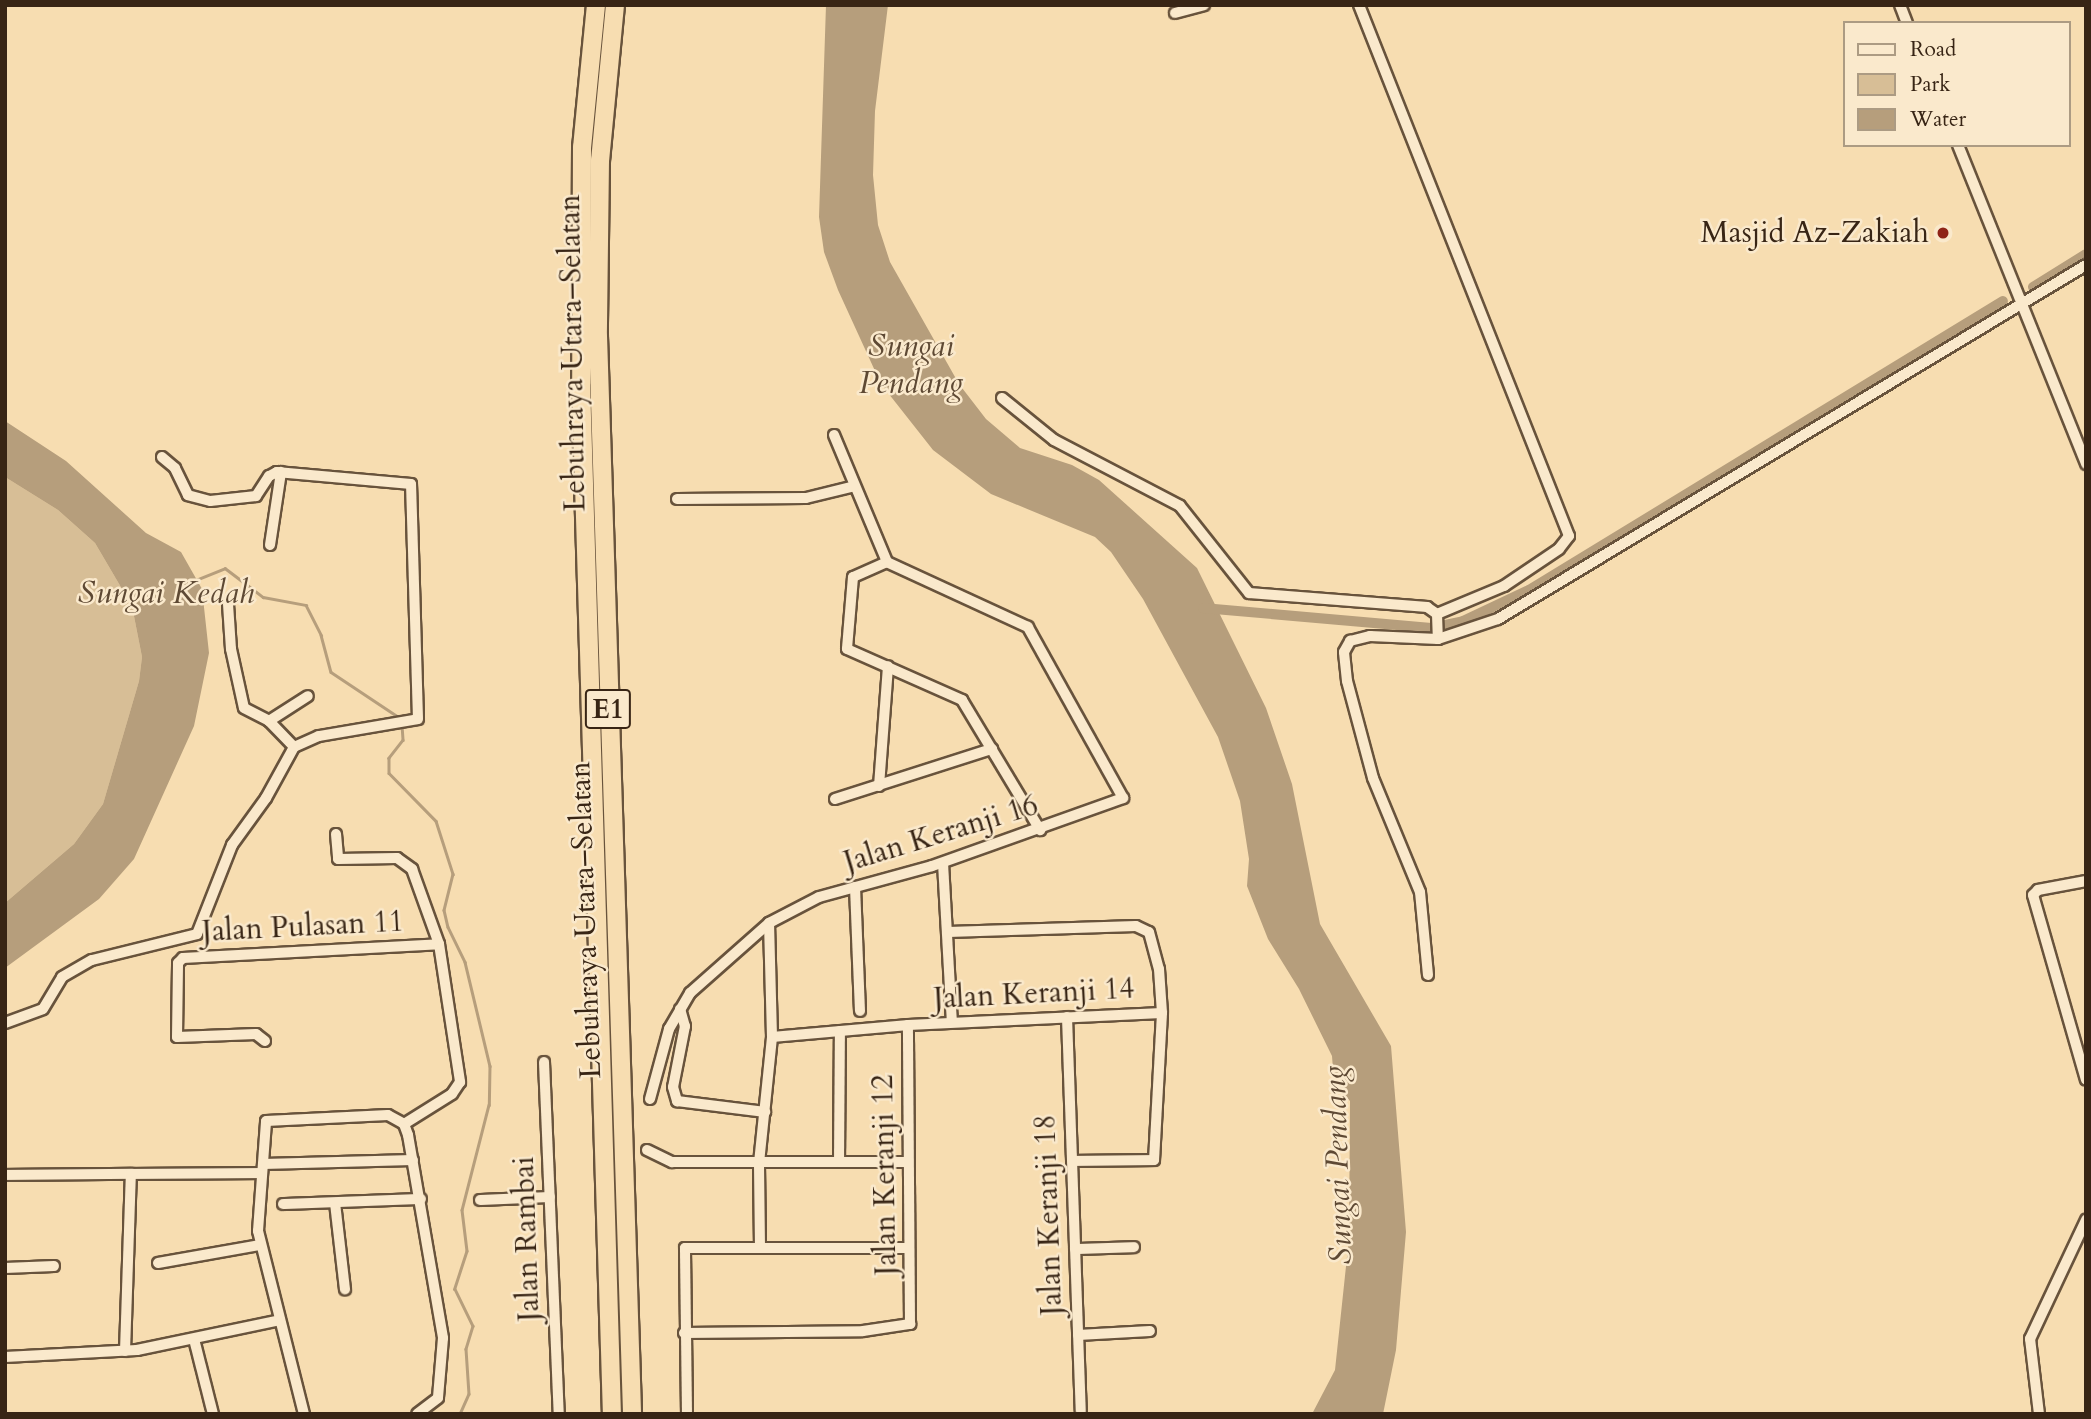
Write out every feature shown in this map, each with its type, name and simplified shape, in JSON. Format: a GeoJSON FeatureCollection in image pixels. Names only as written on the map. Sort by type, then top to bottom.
{"type":"FeatureCollection","features":[{"type":"Feature","properties":{"kind":"highway","name":"Lebuhraya Utara–Selatan"},"geometry":{"type":"LineString","coordinates":[[596,5],[582,147],[581,384],[612,1414]]}},
{"type":"Feature","properties":{"kind":"highway","name":"Lebuhraya Utara–Selatan"},"geometry":{"type":"LineString","coordinates":[[615,5],[600,160],[598,337],[632,1414]]}},
{"type":"Feature","properties":{"kind":"street"},"geometry":{"type":"LineString","coordinates":[[1175,13],[1204,5]]}},
{"type":"Feature","properties":{"kind":"street"},"geometry":{"type":"LineString","coordinates":[[1359,5],[1569,536],[1559,549],[1504,586],[1437,616]]}},
{"type":"Feature","properties":{"kind":"street"},"geometry":{"type":"LineString","coordinates":[[1959,147],[2086,464]]}},
{"type":"Feature","properties":{"kind":"street"},"geometry":{"type":"LineString","coordinates":[[1428,975],[1420,892],[1373,778],[1347,681],[1344,652],[1350,641],[1363,636],[1438,634],[1498,619],[2086,265]]}},
{"type":"Feature","properties":{"kind":"street"},"geometry":{"type":"LineString","coordinates":[[1002,398],[1054,440],[1180,506],[1249,593],[1419,606],[1437,616]]}},
{"type":"Feature","properties":{"kind":"street"},"geometry":{"type":"LineString","coordinates":[[834,435],[887,562],[853,577],[847,649],[962,700],[1040,830]]}},
{"type":"Feature","properties":{"kind":"street"},"geometry":{"type":"LineString","coordinates":[[5,1023],[43,1009],[62,977],[92,960],[197,934],[232,845],[266,798],[294,747],[319,736],[416,720],[419,713],[412,486],[403,481],[281,472],[269,476],[263,490],[249,499],[199,500],[188,495],[175,468],[162,457]]}},
{"type":"Feature","properties":{"kind":"street"},"geometry":{"type":"LineString","coordinates":[[270,545],[281,472]]}},
{"type":"Feature","properties":{"kind":"street"},"geometry":{"type":"LineString","coordinates":[[677,499],[806,498],[855,486]]}},
{"type":"Feature","properties":{"kind":"street","name":"Jalan Keranji 16"},"geometry":{"type":"LineString","coordinates":[[650,1099],[668,1029],[690,993],[769,923],[819,897],[943,863],[1118,803],[1123,792],[1028,627],[887,562]]}},
{"type":"Feature","properties":{"kind":"street"},"geometry":{"type":"LineString","coordinates":[[228,604],[242,702],[251,715],[269,722],[294,747]]}},
{"type":"Feature","properties":{"kind":"street"},"geometry":{"type":"LineString","coordinates":[[1437,616],[1438,634]]}},
{"type":"Feature","properties":{"kind":"street"},"geometry":{"type":"LineString","coordinates":[[879,786],[888,666]]}},
{"type":"Feature","properties":{"kind":"street"},"geometry":{"type":"LineString","coordinates":[[269,722],[309,696]]}},
{"type":"Feature","properties":{"kind":"street"},"geometry":{"type":"LineString","coordinates":[[835,799],[992,749]]}},
{"type":"Feature","properties":{"kind":"street"},"geometry":{"type":"LineString","coordinates":[[336,834],[338,859],[397,858],[406,863],[439,944],[460,1082],[452,1094],[404,1124]]}},
{"type":"Feature","properties":{"kind":"street"},"geometry":{"type":"LineString","coordinates":[[943,863],[952,1022]]}},
{"type":"Feature","properties":{"kind":"street"},"geometry":{"type":"LineString","coordinates":[[2086,881],[2038,890],[2033,895],[2086,1080]]}},
{"type":"Feature","properties":{"kind":"street"},"geometry":{"type":"LineString","coordinates":[[855,887],[860,1011]]}},
{"type":"Feature","properties":{"kind":"street"},"geometry":{"type":"LineString","coordinates":[[760,1247],[760,1163],[772,1037],[769,923]]}},
{"type":"Feature","properties":{"kind":"street"},"geometry":{"type":"LineString","coordinates":[[948,932],[1136,926],[1146,928],[1151,936],[1159,969],[1162,1013],[1154,1160],[1073,1161]]}},
{"type":"Feature","properties":{"kind":"street","name":"Jalan Pulasan 11"},"geometry":{"type":"LineString","coordinates":[[265,1041],[256,1034],[177,1037],[176,968],[183,958],[439,944]]}},
{"type":"Feature","properties":{"kind":"street"},"geometry":{"type":"LineString","coordinates":[[680,1009],[685,1026],[673,1087],[677,1101],[765,1112]]}},
{"type":"Feature","properties":{"kind":"street","name":"Jalan Keranji 14"},"geometry":{"type":"LineString","coordinates":[[772,1037],[952,1022],[1162,1013]]}},
{"type":"Feature","properties":{"kind":"street","name":"Jalan Keranji 18"},"geometry":{"type":"LineString","coordinates":[[1067,1017],[1081,1411]]}},
{"type":"Feature","properties":{"kind":"street","name":"Jalan Keranji 12"},"geometry":{"type":"LineString","coordinates":[[684,1333],[863,1331],[910,1324],[908,1025]]}},
{"type":"Feature","properties":{"kind":"street"},"geometry":{"type":"LineString","coordinates":[[839,1162],[840,1031]]}},
{"type":"Feature","properties":{"kind":"street","name":"Jalan Rambai"},"geometry":{"type":"LineString","coordinates":[[544,1062],[559,1414]]}},
{"type":"Feature","properties":{"kind":"street"},"geometry":{"type":"LineString","coordinates":[[304,1414],[260,1245],[266,1121],[388,1115],[404,1124],[413,1160],[443,1339],[438,1398],[417,1414]]}},
{"type":"Feature","properties":{"kind":"street"},"geometry":{"type":"LineString","coordinates":[[647,1150],[672,1162],[908,1162]]}},
{"type":"Feature","properties":{"kind":"street"},"geometry":{"type":"LineString","coordinates":[[5,1175],[131,1174],[413,1160]]}},
{"type":"Feature","properties":{"kind":"street"},"geometry":{"type":"LineString","coordinates":[[125,1351],[131,1174]]}},
{"type":"Feature","properties":{"kind":"street"},"geometry":{"type":"LineString","coordinates":[[480,1200],[550,1197]]}},
{"type":"Feature","properties":{"kind":"street"},"geometry":{"type":"LineString","coordinates":[[283,1204],[421,1199]]}},
{"type":"Feature","properties":{"kind":"street"},"geometry":{"type":"LineString","coordinates":[[335,1203],[345,1289]]}},
{"type":"Feature","properties":{"kind":"street"},"geometry":{"type":"LineString","coordinates":[[2039,1414],[2030,1339],[2086,1220]]}},
{"type":"Feature","properties":{"kind":"street"},"geometry":{"type":"LineString","coordinates":[[158,1263],[260,1245]]}},
{"type":"Feature","properties":{"kind":"street"},"geometry":{"type":"LineString","coordinates":[[1075,1249],[1134,1247]]}},
{"type":"Feature","properties":{"kind":"street"},"geometry":{"type":"LineString","coordinates":[[687,1414],[683,1252],[688,1248],[909,1248]]}},
{"type":"Feature","properties":{"kind":"street"},"geometry":{"type":"LineString","coordinates":[[5,1268],[54,1266]]}},
{"type":"Feature","properties":{"kind":"street"},"geometry":{"type":"LineString","coordinates":[[5,1357],[53,1357],[125,1351],[280,1320]]}},
{"type":"Feature","properties":{"kind":"street"},"geometry":{"type":"LineString","coordinates":[[1078,1335],[1150,1331]]}},
{"type":"Feature","properties":{"kind":"street"},"geometry":{"type":"LineString","coordinates":[[194,1339],[213,1414]]}},
{"type":"Feature","properties":{"kind":"green space"},"geometry":{"type":"Polygon","coordinates":[[[5,477],[58,510],[95,543],[132,606],[142,657],[139,681],[103,804],[74,844],[5,903],[5,477]]]}},
{"type":"Feature","properties":{"kind":"water","name":"Sungai Pendang"},"geometry":{"type":"Polygon","coordinates":[[[826,5],[888,5],[875,111],[873,175],[878,225],[890,262],[959,384],[986,419],[1020,448],[1072,465],[1099,480],[1197,568],[1266,708],[1292,784],[1320,924],[1391,1046],[1406,1232],[1396,1350],[1383,1414],[1312,1414],[1335,1370],[1349,1238],[1350,1101],[1334,1083],[1332,1056],[1299,989],[1268,939],[1247,886],[1249,859],[1240,801],[1218,737],[1143,599],[1111,552],[1095,537],[991,494],[933,450],[881,384],[838,290],[824,252],[819,217],[826,5]]]}},
{"type":"Feature","properties":{"kind":"water","name":"Sungai Kedah"},"geometry":{"type":"Polygon","coordinates":[[[5,421],[66,461],[146,533],[181,552],[202,589],[209,653],[194,726],[134,859],[99,899],[5,968],[5,903],[74,844],[103,804],[139,681],[142,657],[132,606],[95,543],[58,510],[5,477],[5,421]]]}},
{"type":"Feature","properties":{"kind":"waterway"},"geometry":{"type":"LineString","coordinates":[[2033,287],[2086,254]]}},
{"type":"Feature","properties":{"kind":"waterway"},"geometry":{"type":"LineString","coordinates":[[1203,608],[1431,628],[1463,621],[1529,590],[2003,301]]}},
{"type":"Feature","properties":{"kind":"waterway"},"geometry":{"type":"LineString","coordinates":[[196,580],[225,568],[263,597],[306,605],[321,635],[331,672],[400,718]]}},
{"type":"Feature","properties":{"kind":"waterway"},"geometry":{"type":"LineString","coordinates":[[402,725],[403,740],[389,758],[389,773],[436,821],[453,874],[444,910],[448,927],[465,962],[490,1066],[489,1105],[462,1210],[467,1251],[455,1289],[473,1326],[466,1349],[469,1394],[460,1414]]}},
{"type":"Feature","properties":{"kind":"place","name":"Masjid Az-Zakiah"},"geometry":{"type":"Point","coordinates":[1943,233]}}]}
